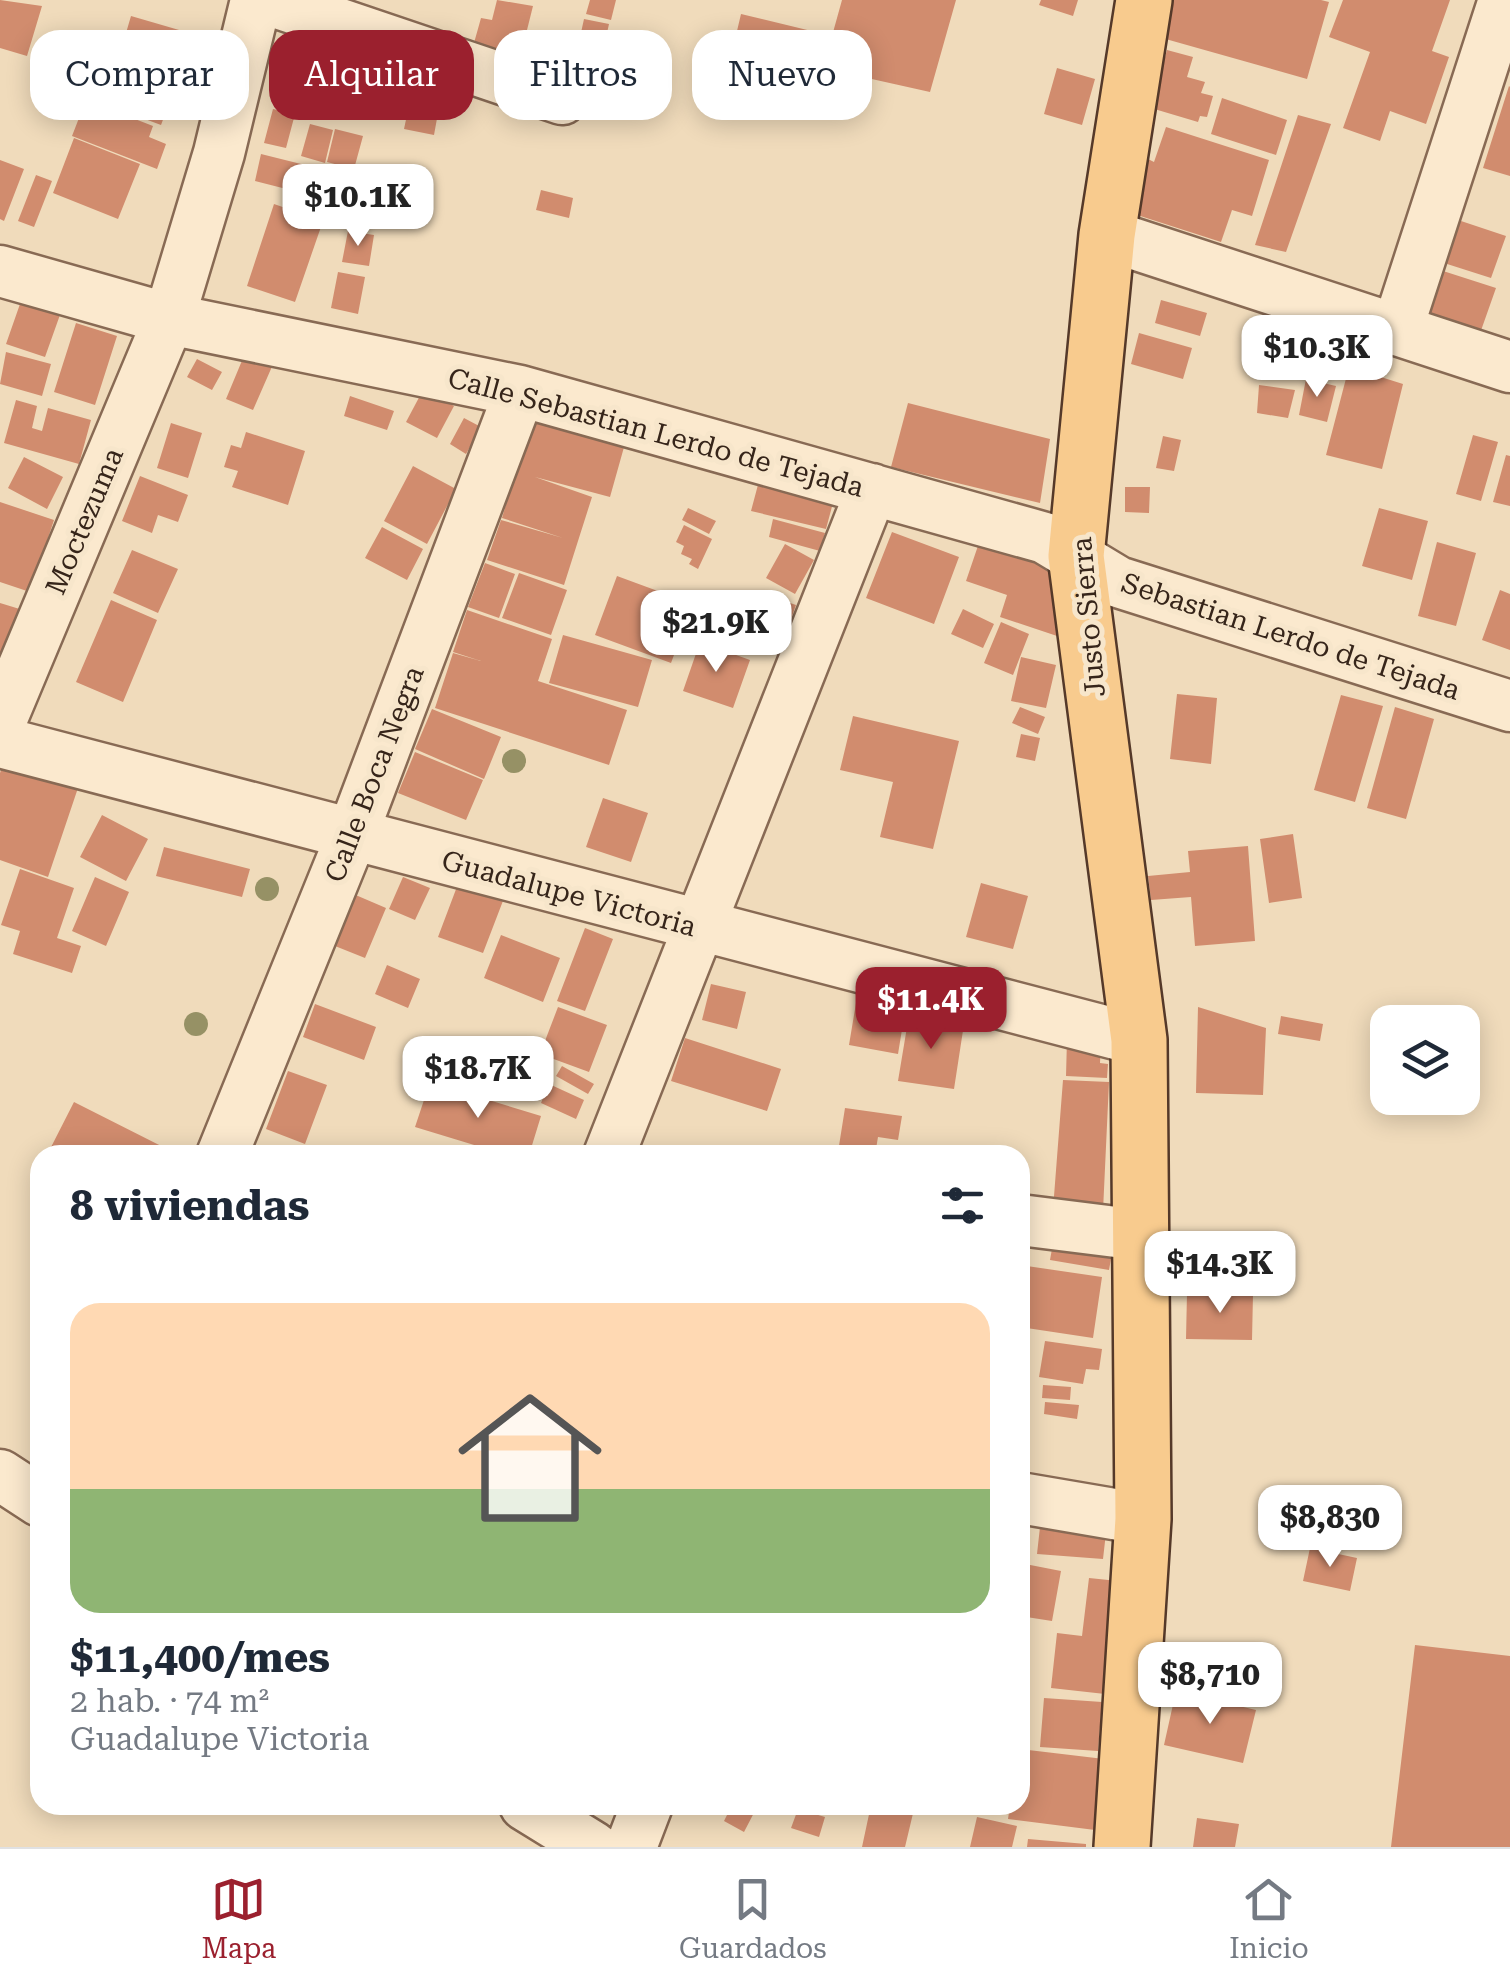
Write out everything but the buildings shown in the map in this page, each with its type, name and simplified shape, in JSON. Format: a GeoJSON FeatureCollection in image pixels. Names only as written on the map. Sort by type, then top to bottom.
{"type":"FeatureCollection","features":[{"type":"Feature","properties":{"kind":"main road","name":"Justo Sierra"},"geometry":{"type":"LineString","coordinates":[[1122,1847],[1142,1520],[1139,1040],[1076,556],[1107,235],[1144,0]]}},
{"type":"Feature","properties":{"kind":"street","name":"Moctezuma"},"geometry":{"type":"LineString","coordinates":[[0,723],[168,319],[219,153],[256,0]]}},
{"type":"Feature","properties":{"kind":"street"},"geometry":{"type":"LineString","coordinates":[[269,0],[494,76]]}},
{"type":"Feature","properties":{"kind":"street"},"geometry":{"type":"LineString","coordinates":[[1398,330],[1504,0]]}},
{"type":"Feature","properties":{"kind":"street"},"geometry":{"type":"LineString","coordinates":[[1107,235],[1510,367]]}},
{"type":"Feature","properties":{"kind":"street"},"geometry":{"type":"LineString","coordinates":[[0,271],[168,319]]}},
{"type":"Feature","properties":{"kind":"street","name":"Calle Sebastian Lerdo de Tejada"},"geometry":{"type":"LineString","coordinates":[[168,319],[520,390],[1045,538],[1076,556]]}},
{"type":"Feature","properties":{"kind":"street","name":"Calle Boca Negra"},"geometry":{"type":"LineString","coordinates":[[226,1145],[352,834],[520,390]]}},
{"type":"Feature","properties":{"kind":"street"},"geometry":{"type":"LineString","coordinates":[[613,1145],[702,928],[872,489]]}},
{"type":"Feature","properties":{"kind":"street","name":"Sebastian Lerdo de Tejada"},"geometry":{"type":"LineString","coordinates":[[1076,556],[1118,582],[1510,706]]}},
{"type":"Feature","properties":{"kind":"street","name":"Guadalupe Victoria"},"geometry":{"type":"LineString","coordinates":[[0,742],[1139,1040]]}},
{"type":"Feature","properties":{"kind":"street"},"geometry":{"type":"LineString","coordinates":[[1030,1221],[1140,1235]]}},
{"type":"Feature","properties":{"kind":"street"},"geometry":{"type":"LineString","coordinates":[[0,1475],[30,1495]]}},
{"type":"Feature","properties":{"kind":"street"},"geometry":{"type":"LineString","coordinates":[[1030,1500],[1142,1520]]}},
{"type":"Feature","properties":{"kind":"street"},"geometry":{"type":"LineString","coordinates":[[541,1815],[593,1847]]}},
{"type":"Feature","properties":{"kind":"street"},"geometry":{"type":"LineString","coordinates":[[631,1847],[644,1815]]}}]}
